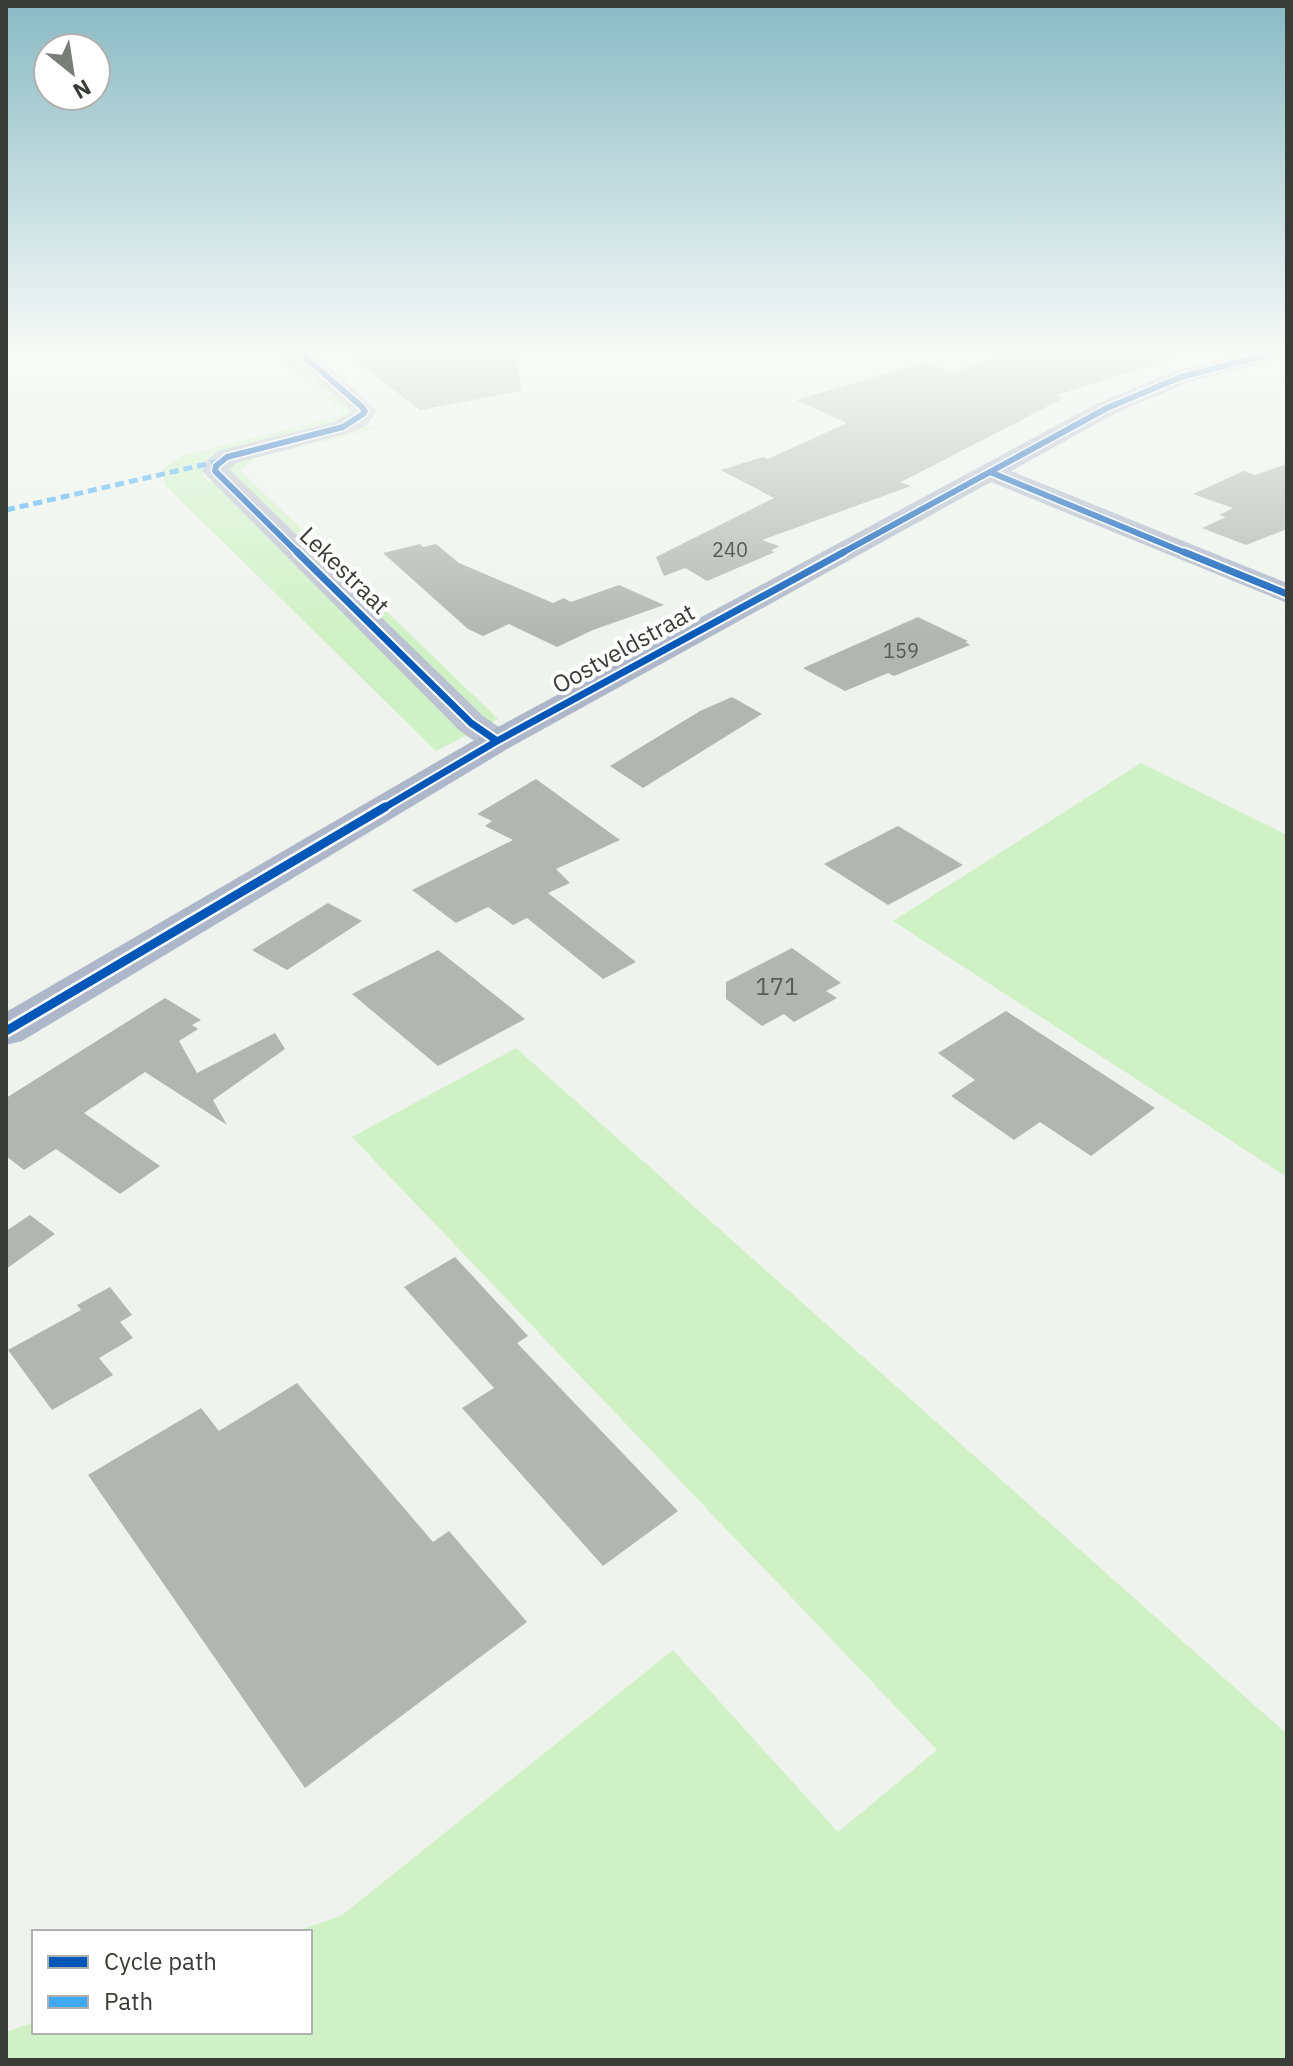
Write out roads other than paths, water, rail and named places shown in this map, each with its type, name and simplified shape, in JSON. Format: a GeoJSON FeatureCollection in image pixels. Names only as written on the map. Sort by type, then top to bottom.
{"type":"FeatureCollection","features":[{"type":"Feature","properties":{"kind":"street","name":"Lekestraat"},"geometry":{"type":"LineString","coordinates":[[264,447],[227,457],[216,466],[215,471],[471,723],[497,741]]}},
{"type":"Feature","properties":{"kind":"street","name":"Oostveldstraat"},"geometry":{"type":"LineString","coordinates":[[6,1031],[497,741],[1037,447]]}},
{"type":"Feature","properties":{"kind":"street"},"geometry":{"type":"LineString","coordinates":[[990,472],[1287,594]]}}]}
